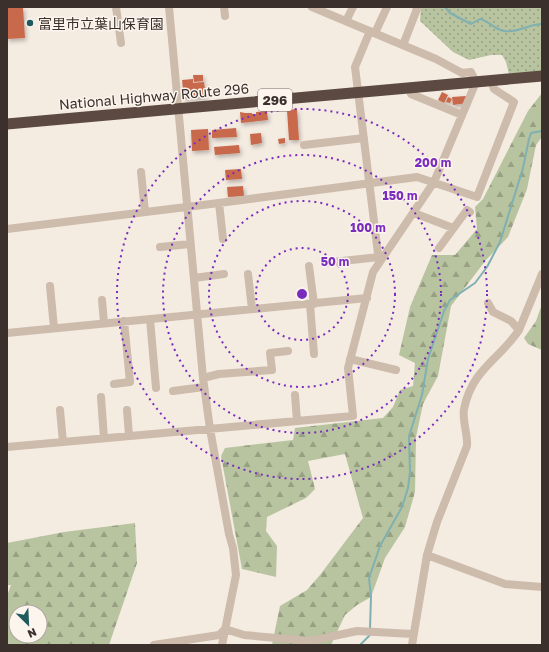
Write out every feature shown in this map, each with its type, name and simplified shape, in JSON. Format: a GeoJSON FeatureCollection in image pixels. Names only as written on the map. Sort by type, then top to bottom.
{"type":"FeatureCollection","features":[{"type":"Feature","properties":{"kind":"highway","name":"National Highway Route 296"},"geometry":{"type":"LineString","coordinates":[[7,124],[542,76]]}},
{"type":"Feature","properties":{"kind":"street"},"geometry":{"type":"LineString","coordinates":[[116,7],[121,44]]}},
{"type":"Feature","properties":{"kind":"street"},"geometry":{"type":"LineString","coordinates":[[169,7],[204,387],[210,429],[229,534],[233,548],[236,575],[222,645]]}},
{"type":"Feature","properties":{"kind":"street"},"geometry":{"type":"LineString","coordinates":[[346,21],[353,7]]}},
{"type":"Feature","properties":{"kind":"street"},"geometry":{"type":"LineString","coordinates":[[379,260],[355,67],[387,7]]}},
{"type":"Feature","properties":{"kind":"street"},"geometry":{"type":"LineString","coordinates":[[403,45],[417,9],[416,7]]}},
{"type":"Feature","properties":{"kind":"street"},"geometry":{"type":"LineString","coordinates":[[7,447],[353,416],[348,368],[373,272],[379,260],[414,214],[434,182],[476,82],[471,72],[462,73],[436,59],[315,8]]}},
{"type":"Feature","properties":{"kind":"street"},"geometry":{"type":"LineString","coordinates":[[7,229],[187,207],[221,200],[417,177],[477,197],[514,102],[494,90],[491,81]]}},
{"type":"Feature","properties":{"kind":"street"},"geometry":{"type":"LineString","coordinates":[[410,88],[411,94],[462,115]]}},
{"type":"Feature","properties":{"kind":"street"},"geometry":{"type":"LineString","coordinates":[[304,145],[364,138]]}},
{"type":"Feature","properties":{"kind":"street"},"geometry":{"type":"LineString","coordinates":[[141,172],[145,212]]}},
{"type":"Feature","properties":{"kind":"street"},"geometry":{"type":"LineString","coordinates":[[221,200],[223,239]]}},
{"type":"Feature","properties":{"kind":"street"},"geometry":{"type":"LineString","coordinates":[[439,248],[466,210],[470,212]]}},
{"type":"Feature","properties":{"kind":"street"},"geometry":{"type":"LineString","coordinates":[[414,214],[453,228]]}},
{"type":"Feature","properties":{"kind":"street"},"geometry":{"type":"LineString","coordinates":[[160,247],[190,244]]}},
{"type":"Feature","properties":{"kind":"street"},"geometry":{"type":"LineString","coordinates":[[324,263],[379,260]]}},
{"type":"Feature","properties":{"kind":"street"},"geometry":{"type":"LineString","coordinates":[[309,266],[314,354]]}},
{"type":"Feature","properties":{"kind":"street"},"geometry":{"type":"LineString","coordinates":[[194,278],[224,274]]}},
{"type":"Feature","properties":{"kind":"street"},"geometry":{"type":"LineString","coordinates":[[248,274],[252,309]]}},
{"type":"Feature","properties":{"kind":"street"},"geometry":{"type":"LineString","coordinates":[[412,645],[427,556],[437,522],[467,446],[468,437],[464,411],[469,392],[474,382],[486,366],[519,330],[542,274]]}},
{"type":"Feature","properties":{"kind":"street"},"geometry":{"type":"LineString","coordinates":[[50,286],[54,328]]}},
{"type":"Feature","properties":{"kind":"street"},"geometry":{"type":"LineString","coordinates":[[7,333],[367,298]]}},
{"type":"Feature","properties":{"kind":"street"},"geometry":{"type":"LineString","coordinates":[[102,300],[104,323]]}},
{"type":"Feature","properties":{"kind":"street"},"geometry":{"type":"LineString","coordinates":[[488,304],[493,312],[511,321],[519,330]]}},
{"type":"Feature","properties":{"kind":"street"},"geometry":{"type":"LineString","coordinates":[[150,319],[156,388]]}},
{"type":"Feature","properties":{"kind":"street"},"geometry":{"type":"LineString","coordinates":[[114,384],[130,382],[124,321]]}},
{"type":"Feature","properties":{"kind":"street"},"geometry":{"type":"LineString","coordinates":[[203,378],[219,374],[272,370],[270,353],[288,351]]}},
{"type":"Feature","properties":{"kind":"street"},"geometry":{"type":"LineString","coordinates":[[350,359],[396,370]]}},
{"type":"Feature","properties":{"kind":"street"},"geometry":{"type":"LineString","coordinates":[[173,391],[204,387]]}},
{"type":"Feature","properties":{"kind":"street"},"geometry":{"type":"LineString","coordinates":[[295,395],[297,421]]}},
{"type":"Feature","properties":{"kind":"street"},"geometry":{"type":"LineString","coordinates":[[101,397],[104,438]]}},
{"type":"Feature","properties":{"kind":"street"},"geometry":{"type":"LineString","coordinates":[[60,410],[63,442]]}},
{"type":"Feature","properties":{"kind":"street"},"geometry":{"type":"LineString","coordinates":[[127,410],[129,436]]}},
{"type":"Feature","properties":{"kind":"street"},"geometry":{"type":"LineString","coordinates":[[427,556],[505,584],[542,587]]}},
{"type":"Feature","properties":{"kind":"street"},"geometry":{"type":"LineString","coordinates":[[225,629],[244,635],[310,641],[357,631],[413,634]]}},
{"type":"Feature","properties":{"kind":"street"},"geometry":{"type":"LineString","coordinates":[[154,645],[219,635],[225,629]]}},
{"type":"Feature","properties":{"kind":"green space"},"geometry":{"type":"Polygon","coordinates":[[[421,7],[542,7],[542,71],[509,74],[506,62],[502,55],[491,55],[469,60],[453,52],[420,21],[421,7]]]}},
{"type":"Feature","properties":{"kind":"green space"},"geometry":{"type":"Polygon","coordinates":[[[542,93],[542,137],[536,145],[527,189],[508,237],[486,260],[451,306],[438,376],[423,404],[416,437],[415,492],[405,527],[385,558],[371,597],[357,605],[345,615],[331,645],[272,645],[280,606],[307,590],[363,518],[345,454],[308,461],[315,489],[306,498],[267,517],[266,531],[277,546],[276,577],[242,569],[221,456],[225,448],[293,440],[295,428],[383,418],[393,407],[400,390],[413,386],[415,363],[399,355],[410,307],[432,255],[455,255],[477,229],[475,207],[483,199],[528,111],[542,93]]]}},
{"type":"Feature","properties":{"kind":"green space"},"geometry":{"type":"Polygon","coordinates":[[[542,304],[542,350],[528,344],[524,338],[536,321],[542,304]]]}},
{"type":"Feature","properties":{"kind":"green space"},"geometry":{"type":"Polygon","coordinates":[[[135,523],[137,563],[109,645],[7,645],[7,596],[11,585],[7,585],[7,543],[64,532],[135,523]]]}},
{"type":"Feature","properties":{"kind":"building","name":"富里市立葉山保育園"},"geometry":{"type":"Polygon","coordinates":[[[7,7],[23,7],[25,38],[7,39],[7,7]]]}},
{"type":"Feature","properties":{"kind":"building"},"geometry":{"type":"Polygon","coordinates":[[[193,75],[203,75],[203,81],[194,82],[193,75]]]}},
{"type":"Feature","properties":{"kind":"building"},"geometry":{"type":"Polygon","coordinates":[[[193,79],[193,83],[204,82],[206,97],[184,99],[182,80],[193,79]]]}},
{"type":"Feature","properties":{"kind":"building"},"geometry":{"type":"Polygon","coordinates":[[[442,92],[448,95],[444,103],[438,100],[442,92]]]}},
{"type":"Feature","properties":{"kind":"building"},"geometry":{"type":"Polygon","coordinates":[[[466,96],[467,103],[453,105],[452,97],[466,96]]]}},
{"type":"Feature","properties":{"kind":"building"},"geometry":{"type":"Polygon","coordinates":[[[448,97],[452,99],[450,103],[446,102],[448,97]]]}},
{"type":"Feature","properties":{"kind":"building"},"geometry":{"type":"Polygon","coordinates":[[[297,109],[299,140],[289,140],[287,110],[297,109]]]}},
{"type":"Feature","properties":{"kind":"building"},"geometry":{"type":"Polygon","coordinates":[[[267,111],[268,120],[241,123],[240,112],[256,114],[256,112],[267,111]]]}},
{"type":"Feature","properties":{"kind":"building"},"geometry":{"type":"Polygon","coordinates":[[[236,128],[237,137],[212,138],[212,130],[236,128]]]}},
{"type":"Feature","properties":{"kind":"building"},"geometry":{"type":"Polygon","coordinates":[[[208,129],[209,150],[192,151],[191,130],[208,129]]]}},
{"type":"Feature","properties":{"kind":"building"},"geometry":{"type":"Polygon","coordinates":[[[261,133],[262,143],[251,145],[250,134],[261,133]]]}},
{"type":"Feature","properties":{"kind":"building"},"geometry":{"type":"Polygon","coordinates":[[[285,138],[285,143],[279,144],[278,139],[285,138]]]}},
{"type":"Feature","properties":{"kind":"building"},"geometry":{"type":"Polygon","coordinates":[[[239,145],[240,153],[215,155],[214,147],[239,145]]]}},
{"type":"Feature","properties":{"kind":"building"},"geometry":{"type":"Polygon","coordinates":[[[241,169],[242,179],[226,180],[225,170],[241,169]]]}},
{"type":"Feature","properties":{"kind":"building"},"geometry":{"type":"Polygon","coordinates":[[[243,186],[244,196],[228,197],[227,187],[243,186]]]}},
{"type":"Feature","properties":{"kind":"waterway"},"geometry":{"type":"LineString","coordinates":[[445,7],[450,13],[471,24],[480,19],[498,29],[505,31],[514,31],[533,25],[542,24]]}},
{"type":"Feature","properties":{"kind":"waterway"},"geometry":{"type":"LineString","coordinates":[[370,628],[371,597],[369,578],[380,546],[402,507],[408,488],[410,472],[409,436],[422,395],[428,359],[444,311],[450,300],[475,283],[487,267],[500,242],[523,168],[531,133],[542,131]]}},
{"type":"Feature","properties":{"kind":"waterway"},"geometry":{"type":"LineString","coordinates":[[360,645],[370,635]]}},
{"type":"Feature","properties":{"kind":"place","name":"富里市立葉山保育園"},"geometry":{"type":"Point","coordinates":[30,23]}}]}
